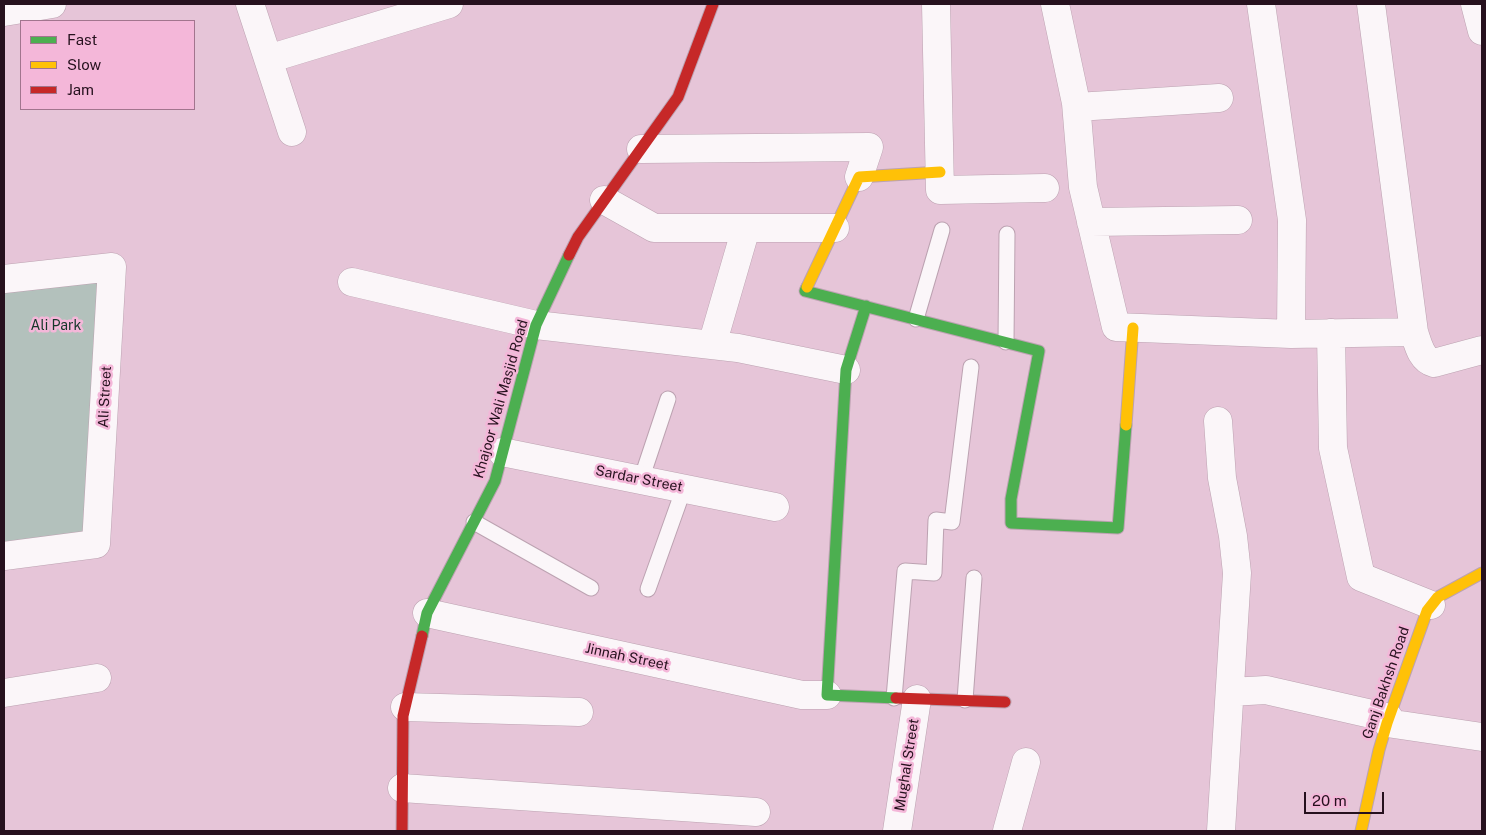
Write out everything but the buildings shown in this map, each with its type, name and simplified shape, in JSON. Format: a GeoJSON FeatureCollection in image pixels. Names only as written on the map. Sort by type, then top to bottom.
{"type":"FeatureCollection","features":[{"type":"Feature","properties":{"kind":"street"},"geometry":{"type":"LineString","coordinates":[[4,12],[52,4]]}},
{"type":"Feature","properties":{"kind":"street"},"geometry":{"type":"LineString","coordinates":[[250,4],[292,132]]}},
{"type":"Feature","properties":{"kind":"street"},"geometry":{"type":"LineString","coordinates":[[268,59],[449,4]]}},
{"type":"Feature","properties":{"kind":"street","name":"Khajoor Wali Masjid Road"},"geometry":{"type":"LineString","coordinates":[[402,831],[403,716],[427,613],[495,480],[536,324],[578,237],[678,97],[713,4]]}},
{"type":"Feature","properties":{"kind":"street"},"geometry":{"type":"LineString","coordinates":[[936,4],[940,190],[1045,188]]}},
{"type":"Feature","properties":{"kind":"street"},"geometry":{"type":"LineString","coordinates":[[1055,4],[1077,107],[1083,186],[1116,327],[1291,334],[1414,332]]}},
{"type":"Feature","properties":{"kind":"street"},"geometry":{"type":"LineString","coordinates":[[1260,4],[1292,220],[1291,334]]}},
{"type":"Feature","properties":{"kind":"street"},"geometry":{"type":"LineString","coordinates":[[1371,4],[1414,332],[1427,362],[1434,363],[1482,350]]}},
{"type":"Feature","properties":{"kind":"street"},"geometry":{"type":"LineString","coordinates":[[1475,4],[1482,31]]}},
{"type":"Feature","properties":{"kind":"street"},"geometry":{"type":"LineString","coordinates":[[1077,107],[1219,98]]}},
{"type":"Feature","properties":{"kind":"street"},"geometry":{"type":"LineString","coordinates":[[641,149],[869,147],[858,177],[805,291],[1039,351],[1011,499],[1011,523],[1118,528],[1133,328]]}},
{"type":"Feature","properties":{"kind":"street"},"geometry":{"type":"LineString","coordinates":[[858,177],[940,172]]}},
{"type":"Feature","properties":{"kind":"street"},"geometry":{"type":"LineString","coordinates":[[604,200],[654,228],[835,228]]}},
{"type":"Feature","properties":{"kind":"street"},"geometry":{"type":"LineString","coordinates":[[1092,222],[1238,220]]}},
{"type":"Feature","properties":{"kind":"street"},"geometry":{"type":"LineString","coordinates":[[712,345],[746,228]]}},
{"type":"Feature","properties":{"kind":"street","name":"Ali Street"},"geometry":{"type":"LineString","coordinates":[[4,279],[112,267],[96,544],[4,556]]}},
{"type":"Feature","properties":{"kind":"street"},"geometry":{"type":"LineString","coordinates":[[352,282],[536,324],[738,348],[846,370]]}},
{"type":"Feature","properties":{"kind":"street"},"geometry":{"type":"LineString","coordinates":[[866,306],[846,370],[827,695],[1005,702]]}},
{"type":"Feature","properties":{"kind":"street"},"geometry":{"type":"LineString","coordinates":[[1331,333],[1333,448],[1361,577],[1431,605]]}},
{"type":"Feature","properties":{"kind":"street"},"geometry":{"type":"LineString","coordinates":[[1218,422],[1222,478],[1233,536],[1237,573],[1221,831]]}},
{"type":"Feature","properties":{"kind":"street","name":"Sardar Street"},"geometry":{"type":"LineString","coordinates":[[502,452],[775,506]]}},
{"type":"Feature","properties":{"kind":"street","name":"Ganj Bakhsh Road"},"geometry":{"type":"LineString","coordinates":[[1361,831],[1379,750],[1427,610],[1438,597],[1482,573]]}},
{"type":"Feature","properties":{"kind":"street","name":"Jinnah Street"},"geometry":{"type":"LineString","coordinates":[[427,613],[802,695],[827,695]]}},
{"type":"Feature","properties":{"kind":"street"},"geometry":{"type":"LineString","coordinates":[[4,693],[98,678]]}},
{"type":"Feature","properties":{"kind":"street"},"geometry":{"type":"LineString","coordinates":[[1230,692],[1266,690],[1388,721],[1482,737]]}},
{"type":"Feature","properties":{"kind":"street","name":"Mughal Street"},"geometry":{"type":"LineString","coordinates":[[898,831],[906,698]]}},
{"type":"Feature","properties":{"kind":"street"},"geometry":{"type":"LineString","coordinates":[[405,707],[579,712]]}},
{"type":"Feature","properties":{"kind":"street"},"geometry":{"type":"LineString","coordinates":[[1007,831],[1026,762]]}},
{"type":"Feature","properties":{"kind":"street"},"geometry":{"type":"LineString","coordinates":[[402,788],[756,812]]}},
{"type":"Feature","properties":{"kind":"lane"},"geometry":{"type":"LineString","coordinates":[[916,319],[942,230]]}},
{"type":"Feature","properties":{"kind":"lane"},"geometry":{"type":"LineString","coordinates":[[1006,234],[1006,342]]}},
{"type":"Feature","properties":{"kind":"lane"},"geometry":{"type":"LineString","coordinates":[[906,698],[905,571],[934,573],[936,520],[952,522],[971,367]]}},
{"type":"Feature","properties":{"kind":"lane"},"geometry":{"type":"LineString","coordinates":[[641,480],[668,399]]}},
{"type":"Feature","properties":{"kind":"lane"},"geometry":{"type":"LineString","coordinates":[[648,589],[684,488]]}},
{"type":"Feature","properties":{"kind":"lane"},"geometry":{"type":"LineString","coordinates":[[474,522],[591,588]]}},
{"type":"Feature","properties":{"kind":"lane"},"geometry":{"type":"LineString","coordinates":[[965,700],[974,578]]}},
{"type":"Feature","properties":{"kind":"green space","name":"Ali Park"},"geometry":{"type":"Polygon","coordinates":[[[112,267],[96,544],[4,556],[4,279],[112,267]]]}},
{"type":"Feature","properties":{"kind":"traffic: fast"},"geometry":{"type":"LineString","coordinates":[[422,636],[427,613],[495,481],[536,325],[569,255]]}},
{"type":"Feature","properties":{"kind":"traffic: fast"},"geometry":{"type":"LineString","coordinates":[[807,287],[805,291],[1039,351],[1011,499],[1011,523],[1118,528],[1126,425]]}},
{"type":"Feature","properties":{"kind":"traffic: fast"},"geometry":{"type":"LineString","coordinates":[[866,306],[846,370],[827,695],[896,698]]}},
{"type":"Feature","properties":{"kind":"traffic: slow"},"geometry":{"type":"LineString","coordinates":[[807,287],[859,177],[940,172]]}},
{"type":"Feature","properties":{"kind":"traffic: slow"},"geometry":{"type":"LineString","coordinates":[[1126,425],[1133,328]]}},
{"type":"Feature","properties":{"kind":"traffic: slow"},"geometry":{"type":"LineString","coordinates":[[1361,831],[1387,723],[1427,611],[1438,597],[1482,573]]}},
{"type":"Feature","properties":{"kind":"traffic: jam"},"geometry":{"type":"LineString","coordinates":[[569,255],[578,237],[678,97],[713,4]]}},
{"type":"Feature","properties":{"kind":"traffic: jam"},"geometry":{"type":"LineString","coordinates":[[402,831],[403,716],[422,636]]}},
{"type":"Feature","properties":{"kind":"traffic: jam"},"geometry":{"type":"LineString","coordinates":[[896,698],[1005,702]]}}]}
